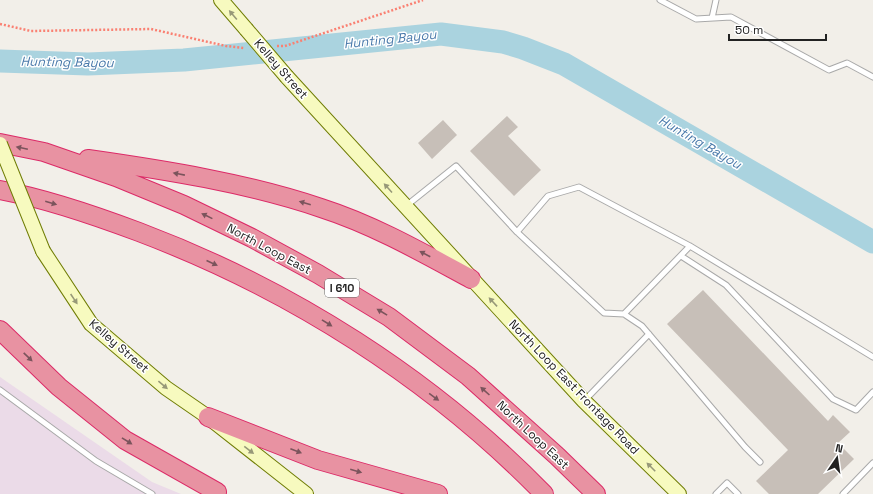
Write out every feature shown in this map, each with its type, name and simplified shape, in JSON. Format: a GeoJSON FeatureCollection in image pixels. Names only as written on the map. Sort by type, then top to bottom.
{"type":"FeatureCollection","features":[{"type":"Feature","properties":{"kind":"highway","name":"North Loop East"},"geometry":{"type":"LineString","coordinates":[[0,144],[44,152],[116,177],[197,212],[258,241],[389,317],[468,376],[596,494]]}},
{"type":"Feature","properties":{"kind":"highway"},"geometry":{"type":"LineString","coordinates":[[44,152],[128,165],[259,190],[322,208],[383,232],[471,279]]}},
{"type":"Feature","properties":{"kind":"highway"},"geometry":{"type":"LineString","coordinates":[[0,190],[21,194],[99,217],[172,244],[293,302],[373,352],[448,407],[521,471],[544,494]]}},
{"type":"Feature","properties":{"kind":"highway"},"geometry":{"type":"LineString","coordinates":[[0,330],[59,387],[125,440],[219,493]]}},
{"type":"Feature","properties":{"kind":"highway"},"geometry":{"type":"LineString","coordinates":[[208,417],[318,460],[438,494]]}},
{"type":"Feature","properties":{"kind":"main road","name":"Kelley Street"},"geometry":{"type":"LineString","coordinates":[[221,0],[287,77],[471,279]]}},
{"type":"Feature","properties":{"kind":"main road","name":"Kelley Street"},"geometry":{"type":"LineString","coordinates":[[0,144],[43,252],[91,324],[166,388],[208,417],[306,494]]}},
{"type":"Feature","properties":{"kind":"main road","name":"North Loop East Frontage Road"},"geometry":{"type":"LineString","coordinates":[[471,279],[584,401],[679,494]]}},
{"type":"Feature","properties":{"kind":"lane"},"geometry":{"type":"LineString","coordinates":[[660,0],[696,19],[731,17],[829,70],[847,63],[873,77]]}},
{"type":"Feature","properties":{"kind":"lane"},"geometry":{"type":"LineString","coordinates":[[712,18],[716,0]]}},
{"type":"Feature","properties":{"kind":"lane"},"geometry":{"type":"LineString","coordinates":[[405,207],[456,166],[517,232],[604,313],[624,314],[642,326],[745,447],[760,462]]}},
{"type":"Feature","properties":{"kind":"lane"},"geometry":{"type":"LineString","coordinates":[[517,232],[548,196],[579,187],[690,246],[873,357]]}},
{"type":"Feature","properties":{"kind":"lane"},"geometry":{"type":"LineString","coordinates":[[624,314],[690,246]]}},
{"type":"Feature","properties":{"kind":"lane"},"geometry":{"type":"LineString","coordinates":[[681,256],[726,285],[833,398],[856,410],[873,392]]}},
{"type":"Feature","properties":{"kind":"lane"},"geometry":{"type":"LineString","coordinates":[[584,401],[649,334]]}},
{"type":"Feature","properties":{"kind":"lane"},"geometry":{"type":"LineString","coordinates":[[0,390],[96,461],[152,494]]}},
{"type":"Feature","properties":{"kind":"lane"},"geometry":{"type":"LineString","coordinates":[[843,494],[873,463]]}},
{"type":"Feature","properties":{"kind":"lane"},"geometry":{"type":"LineString","coordinates":[[716,494],[727,482],[738,494]]}},
{"type":"Feature","properties":{"kind":"path"},"geometry":{"type":"LineString","coordinates":[[270,47],[285,46],[423,0]]}},
{"type":"Feature","properties":{"kind":"path"},"geometry":{"type":"LineString","coordinates":[[0,24],[31,31],[151,28],[226,46],[248,48]]}},
{"type":"Feature","properties":{"kind":"shaded area"},"geometry":{"type":"Polygon","coordinates":[[[0,377],[152,482],[181,494],[0,494],[0,377]]]}},
{"type":"Feature","properties":{"kind":"building"},"geometry":{"type":"Polygon","coordinates":[[[507,116],[518,127],[508,136],[541,170],[514,196],[470,151],[507,116]]]}},
{"type":"Feature","properties":{"kind":"building"},"geometry":{"type":"Polygon","coordinates":[[[443,120],[457,135],[432,159],[418,143],[443,120]]]}},
{"type":"Feature","properties":{"kind":"building"},"geometry":{"type":"Polygon","coordinates":[[[703,290],[828,421],[833,415],[850,432],[838,443],[854,459],[818,494],[769,494],[756,481],[788,450],[667,324],[703,290]]]}},
{"type":"Feature","properties":{"kind":"waterway","name":"Hunting Bayou"},"geometry":{"type":"LineString","coordinates":[[0,61],[88,64],[184,60],[441,34],[503,42],[564,64],[873,242]]}}]}
